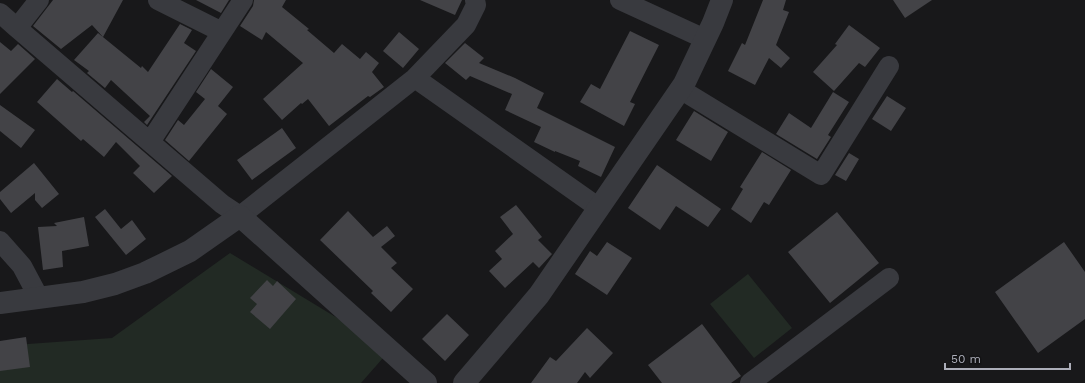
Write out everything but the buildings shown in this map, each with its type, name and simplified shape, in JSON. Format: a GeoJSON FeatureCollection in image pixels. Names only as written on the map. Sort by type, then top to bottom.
{"type":"FeatureCollection","features":[{"type":"Feature","properties":{"kind":"street"},"geometry":{"type":"LineString","coordinates":[[17,28],[39,0]]}},
{"type":"Feature","properties":{"kind":"street"},"geometry":{"type":"LineString","coordinates":[[158,0],[222,32]]}},
{"type":"Feature","properties":{"kind":"street"},"geometry":{"type":"LineString","coordinates":[[150,142],[243,0]]}},
{"type":"Feature","properties":{"kind":"street"},"geometry":{"type":"LineString","coordinates":[[0,303],[89,291],[115,284],[190,251],[240,216],[415,78],[466,26],[476,5],[475,0]]}},
{"type":"Feature","properties":{"kind":"street"},"geometry":{"type":"LineString","coordinates":[[620,0],[705,39]]}},
{"type":"Feature","properties":{"kind":"street"},"geometry":{"type":"LineString","coordinates":[[464,383],[539,295],[684,84],[713,23],[722,0]]}},
{"type":"Feature","properties":{"kind":"street"},"geometry":{"type":"LineString","coordinates":[[0,13],[222,204],[240,216],[426,383]]}},
{"type":"Feature","properties":{"kind":"street"},"geometry":{"type":"LineString","coordinates":[[680,89],[821,175],[889,66]]}},
{"type":"Feature","properties":{"kind":"street"},"geometry":{"type":"LineString","coordinates":[[415,78],[599,208]]}},
{"type":"Feature","properties":{"kind":"street"},"geometry":{"type":"LineString","coordinates":[[0,241],[22,266],[39,298]]}},
{"type":"Feature","properties":{"kind":"street"},"geometry":{"type":"LineString","coordinates":[[750,383],[889,278]]}},
{"type":"Feature","properties":{"kind":"shaded area"},"geometry":{"type":"Polygon","coordinates":[[[230,253],[390,350],[361,383],[0,383],[0,346],[112,338],[230,253]]]}},
{"type":"Feature","properties":{"kind":"shaded area"},"geometry":{"type":"Polygon","coordinates":[[[748,274],[792,328],[754,358],[710,304],[748,274]]]}}]}
